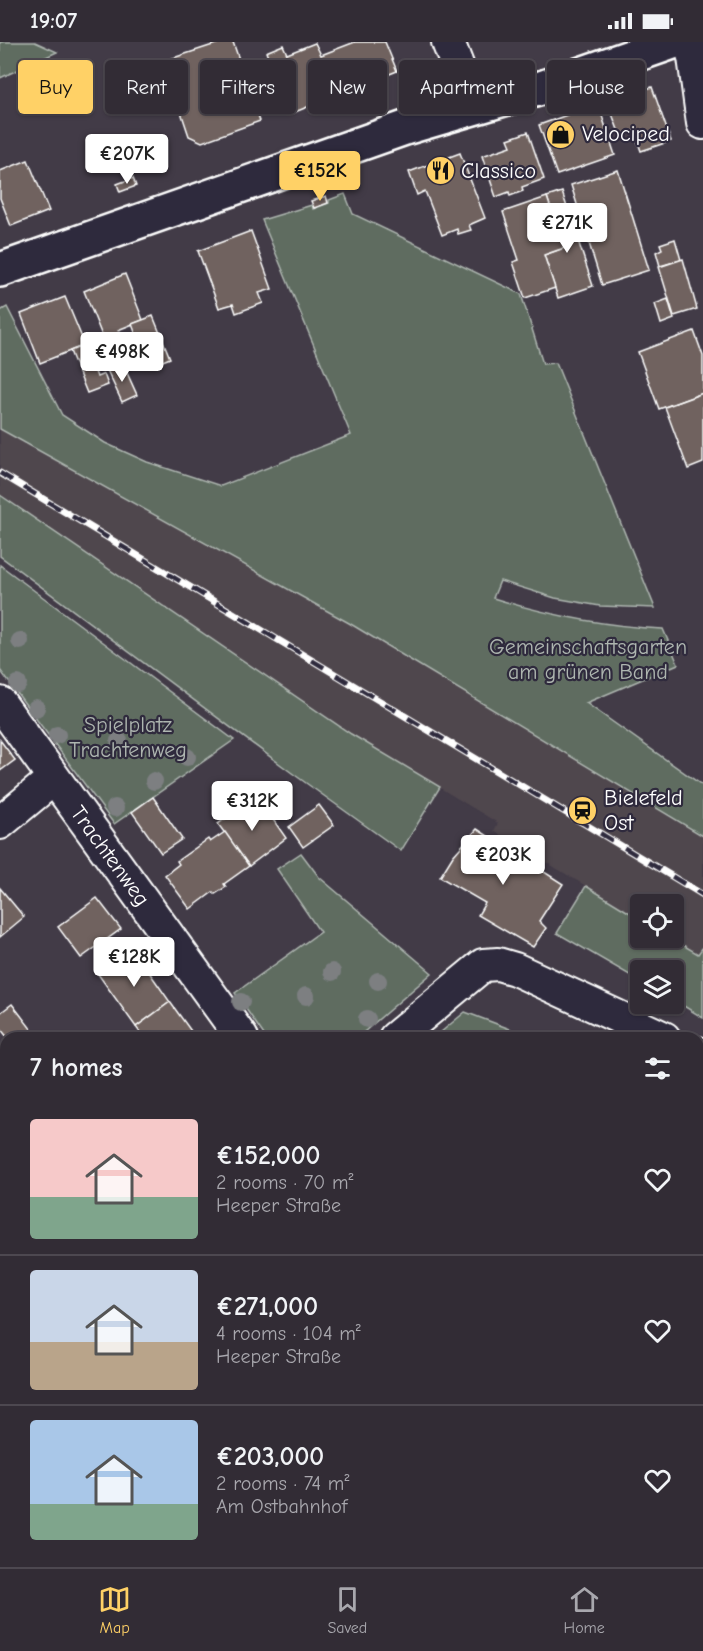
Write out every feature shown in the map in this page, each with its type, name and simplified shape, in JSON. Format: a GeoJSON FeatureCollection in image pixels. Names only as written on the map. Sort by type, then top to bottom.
{"type":"FeatureCollection","features":[{"type":"Feature","properties":{"kind":"main road"},"geometry":{"type":"LineString","coordinates":[[535,89],[673,42]]}},
{"type":"Feature","properties":{"kind":"main road"},"geometry":{"type":"LineString","coordinates":[[0,270],[448,114]]}},
{"type":"Feature","properties":{"kind":"street"},"geometry":{"type":"LineString","coordinates":[[448,42],[455,60]]}},
{"type":"Feature","properties":{"kind":"street"},"geometry":{"type":"LineString","coordinates":[[689,42],[694,57],[703,123]]}},
{"type":"Feature","properties":{"kind":"street","name":"Trachtenweg"},"geometry":{"type":"LineString","coordinates":[[0,703],[238,1032]]}},
{"type":"Feature","properties":{"kind":"street"},"geometry":{"type":"LineString","coordinates":[[0,823],[53,779]]}},
{"type":"Feature","properties":{"kind":"street"},"geometry":{"type":"LineString","coordinates":[[402,1032],[483,965],[498,964],[515,969],[651,1032]]}},
{"type":"Feature","properties":{"kind":"shaded area"},"geometry":{"type":"Polygon","coordinates":[[[7,307],[62,415],[105,443],[147,462],[221,486],[703,786],[703,1018],[684,1006],[684,960],[630,960],[630,975],[557,933],[586,886],[494,831],[498,823],[440,788],[401,851],[0,556],[0,311],[7,307]]]}},
{"type":"Feature","properties":{"kind":"green space"},"geometry":{"type":"Polygon","coordinates":[[[0,42],[35,42],[57,52],[39,60],[18,60],[18,70],[0,78],[0,42]]]}},
{"type":"Feature","properties":{"kind":"green space","name":"Gemeinschaftsgarten am grünen Band"},"geometry":{"type":"Polygon","coordinates":[[[345,194],[353,214],[521,294],[543,364],[556,363],[655,608],[600,606],[555,598],[500,581],[493,598],[577,619],[663,629],[678,664],[586,703],[703,786],[703,836],[349,623],[0,429],[0,311],[7,307],[62,415],[105,443],[147,462],[221,486],[351,435],[262,220],[312,205],[313,209],[345,194]]]}},
{"type":"Feature","properties":{"kind":"green space"},"geometry":{"type":"Polygon","coordinates":[[[0,495],[351,734],[440,787],[401,851],[0,556],[0,495]]]}},
{"type":"Feature","properties":{"kind":"green space","name":"Spielplatz Trachtenweg"},"geometry":{"type":"Polygon","coordinates":[[[0,565],[234,740],[114,824],[0,670],[0,565]]]}},
{"type":"Feature","properties":{"kind":"green space"},"geometry":{"type":"Polygon","coordinates":[[[301,853],[319,877],[432,973],[364,1032],[262,1032],[235,993],[320,932],[277,869],[301,853]]]}},
{"type":"Feature","properties":{"kind":"green space"},"geometry":{"type":"Polygon","coordinates":[[[586,886],[630,913],[630,948],[684,948],[684,946],[698,954],[703,947],[703,1018],[684,1006],[684,960],[630,960],[630,975],[557,933],[586,886]]]}},
{"type":"Feature","properties":{"kind":"green space"},"geometry":{"type":"Polygon","coordinates":[[[465,1012],[518,1032],[441,1032],[465,1012]]]}},
{"type":"Feature","properties":{"kind":"building"},"geometry":{"type":"Polygon","coordinates":[[[222,42],[233,42],[239,60],[200,60],[200,114],[258,114],[260,121],[202,142],[189,136],[182,114],[188,114],[188,60],[167,60],[222,42]]]}},
{"type":"Feature","properties":{"kind":"building"},"geometry":{"type":"Polygon","coordinates":[[[355,42],[385,42],[397,71],[387,75],[387,60],[308,60],[308,107],[296,112],[296,60],[269,60],[266,52],[283,45],[287,54],[315,43],[321,55],[355,42]]]}},
{"type":"Feature","properties":{"kind":"building"},"geometry":{"type":"Polygon","coordinates":[[[652,87],[671,141],[641,151],[634,131],[620,135],[612,114],[645,114],[645,90],[652,87]]]}},
{"type":"Feature","properties":{"kind":"building"},"geometry":{"type":"Polygon","coordinates":[[[570,114],[601,114],[615,155],[557,175],[539,125],[570,114]]]}},
{"type":"Feature","properties":{"kind":"building"},"geometry":{"type":"Polygon","coordinates":[[[528,132],[544,179],[522,187],[523,191],[510,196],[509,192],[496,197],[482,156],[511,146],[508,139],[528,132]]]}},
{"type":"Feature","properties":{"kind":"building"},"geometry":{"type":"Polygon","coordinates":[[[460,153],[485,218],[469,225],[471,230],[458,234],[457,229],[442,235],[425,191],[417,195],[409,172],[460,153]]]}},
{"type":"Feature","properties":{"kind":"building"},"geometry":{"type":"Polygon","coordinates":[[[28,160],[49,211],[11,226],[0,198],[0,171],[28,160]]]}},
{"type":"Feature","properties":{"kind":"building"},"geometry":{"type":"Polygon","coordinates":[[[618,170],[649,270],[602,285],[571,185],[618,170]]]}},
{"type":"Feature","properties":{"kind":"building"},"geometry":{"type":"Polygon","coordinates":[[[133,178],[136,186],[120,192],[117,184],[133,178]]]}},
{"type":"Feature","properties":{"kind":"building"},"geometry":{"type":"Polygon","coordinates":[[[562,192],[593,286],[558,298],[544,255],[564,248],[547,197],[562,192]]]}},
{"type":"Feature","properties":{"kind":"building"},"geometry":{"type":"Polygon","coordinates":[[[326,196],[328,203],[314,208],[311,201],[326,196]]]}},
{"type":"Feature","properties":{"kind":"building"},"geometry":{"type":"Polygon","coordinates":[[[547,197],[564,248],[544,255],[555,288],[525,298],[513,262],[519,260],[503,212],[547,197]]]}},
{"type":"Feature","properties":{"kind":"building"},"geometry":{"type":"Polygon","coordinates":[[[251,231],[272,289],[259,293],[263,303],[236,313],[233,304],[219,308],[198,251],[251,231]]]}},
{"type":"Feature","properties":{"kind":"building"},"geometry":{"type":"Polygon","coordinates":[[[675,239],[681,260],[660,266],[656,252],[662,249],[660,244],[675,239]]]}},
{"type":"Feature","properties":{"kind":"building"},"geometry":{"type":"Polygon","coordinates":[[[683,259],[697,309],[674,316],[659,267],[683,259]]]}},
{"type":"Feature","properties":{"kind":"building"},"geometry":{"type":"Polygon","coordinates":[[[125,274],[143,320],[118,330],[127,352],[111,358],[84,291],[125,274]]]}},
{"type":"Feature","properties":{"kind":"building"},"geometry":{"type":"Polygon","coordinates":[[[65,297],[85,345],[40,363],[21,314],[65,297]]]}},
{"type":"Feature","properties":{"kind":"building"},"geometry":{"type":"Polygon","coordinates":[[[668,299],[674,319],[661,324],[655,304],[668,299]]]}},
{"type":"Feature","properties":{"kind":"building"},"geometry":{"type":"Polygon","coordinates":[[[153,316],[170,358],[148,367],[132,324],[153,316]]]}},
{"type":"Feature","properties":{"kind":"building"},"geometry":{"type":"Polygon","coordinates":[[[694,331],[703,356],[703,393],[659,409],[638,352],[694,331]]]}},
{"type":"Feature","properties":{"kind":"building"},"geometry":{"type":"Polygon","coordinates":[[[85,345],[97,377],[104,374],[108,385],[87,393],[70,351],[85,345]]]}},
{"type":"Feature","properties":{"kind":"building"},"geometry":{"type":"Polygon","coordinates":[[[123,364],[137,395],[122,402],[107,370],[123,364]]]}},
{"type":"Feature","properties":{"kind":"building"},"geometry":{"type":"Polygon","coordinates":[[[703,393],[703,463],[688,469],[665,407],[703,393]]]}},
{"type":"Feature","properties":{"kind":"building"},"geometry":{"type":"Polygon","coordinates":[[[0,740],[15,760],[0,771],[0,740]]]}},
{"type":"Feature","properties":{"kind":"building"},"geometry":{"type":"Polygon","coordinates":[[[153,797],[182,839],[161,853],[132,812],[153,797]]]}},
{"type":"Feature","properties":{"kind":"building"},"geometry":{"type":"Polygon","coordinates":[[[252,800],[262,814],[267,811],[286,838],[249,866],[218,824],[252,800]]]}},
{"type":"Feature","properties":{"kind":"building"},"geometry":{"type":"Polygon","coordinates":[[[319,805],[334,825],[303,847],[289,827],[319,805]]]}},
{"type":"Feature","properties":{"kind":"building"},"geometry":{"type":"Polygon","coordinates":[[[477,829],[563,884],[539,921],[546,928],[533,947],[478,915],[485,903],[440,877],[453,856],[477,829]]]}},
{"type":"Feature","properties":{"kind":"building"},"geometry":{"type":"Polygon","coordinates":[[[225,832],[249,866],[224,884],[226,887],[215,894],[213,892],[190,909],[165,875],[179,864],[177,861],[208,839],[210,842],[225,832]]]}},
{"type":"Feature","properties":{"kind":"building"},"geometry":{"type":"Polygon","coordinates":[[[0,888],[24,917],[0,937],[0,888]]]}},
{"type":"Feature","properties":{"kind":"building"},"geometry":{"type":"Polygon","coordinates":[[[97,898],[121,929],[81,958],[58,927],[97,898]]]}},
{"type":"Feature","properties":{"kind":"building"},"geometry":{"type":"Polygon","coordinates":[[[133,949],[170,1002],[136,1027],[98,974],[133,949]]]}},
{"type":"Feature","properties":{"kind":"building"},"geometry":{"type":"Polygon","coordinates":[[[170,1002],[192,1032],[140,1032],[136,1027],[170,1002]]]}},
{"type":"Feature","properties":{"kind":"building"},"geometry":{"type":"Polygon","coordinates":[[[12,1004],[32,1030],[30,1032],[3,1032],[0,1028],[0,1013],[12,1004]]]}},
{"type":"Feature","properties":{"kind":"railway"},"geometry":{"type":"LineString","coordinates":[[0,473],[703,895]]}},
{"type":"Feature","properties":{"kind":"place","name":"Velociped"},"geometry":{"type":"Point","coordinates":[561,134]}},
{"type":"Feature","properties":{"kind":"place","name":"Classico"},"geometry":{"type":"Point","coordinates":[440,171]}},
{"type":"Feature","properties":{"kind":"place","name":"Bielefeld Ost"},"geometry":{"type":"Point","coordinates":[583,811]}}]}
